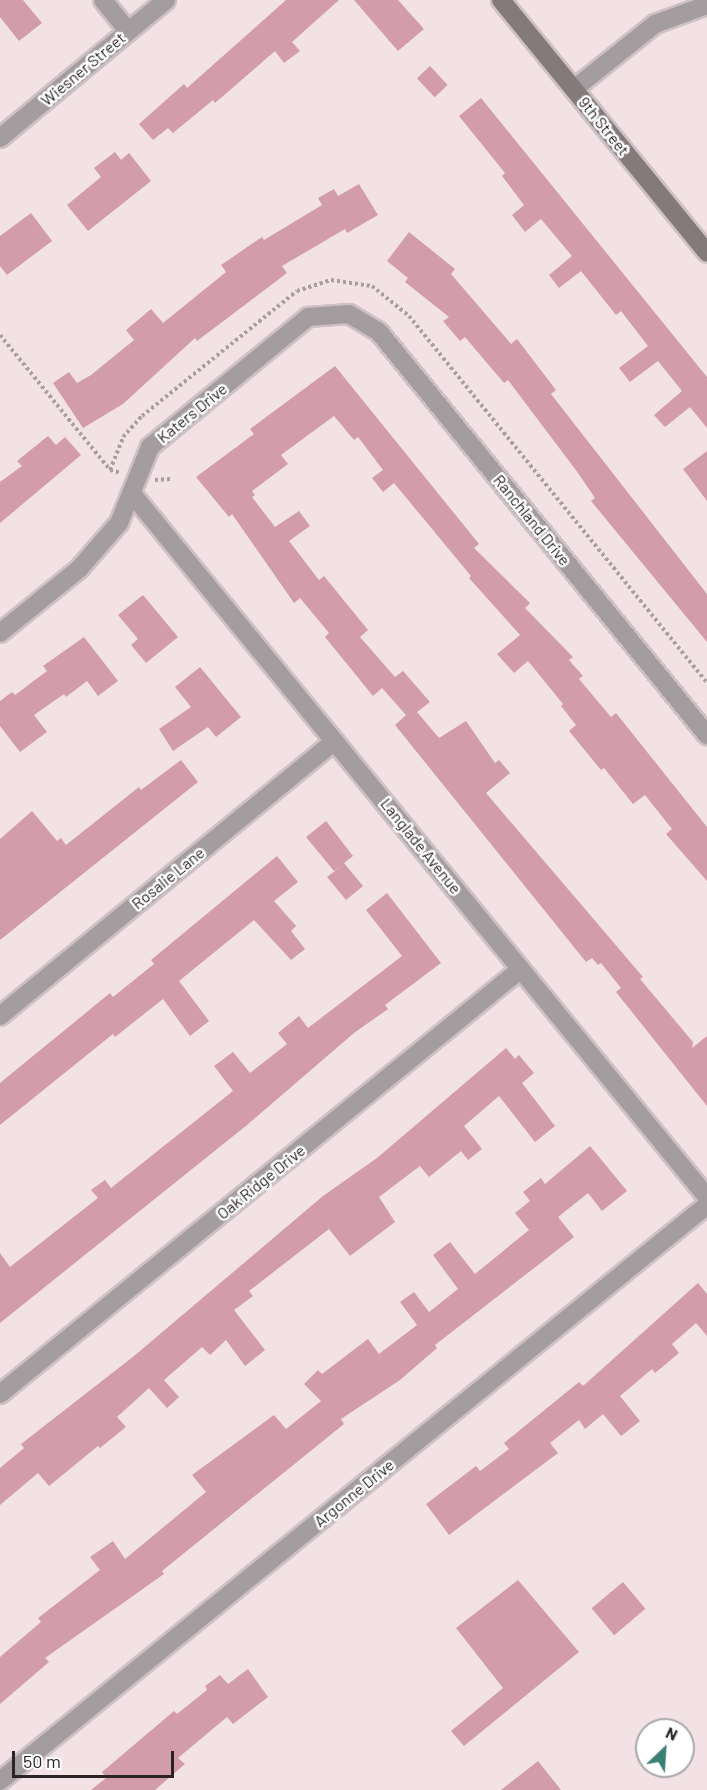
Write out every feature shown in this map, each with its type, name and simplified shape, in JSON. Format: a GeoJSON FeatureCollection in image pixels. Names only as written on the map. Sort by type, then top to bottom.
{"type":"FeatureCollection","features":[{"type":"Feature","properties":{"kind":"street"},"geometry":{"type":"LineString","coordinates":[[103,0],[128,31]]}},
{"type":"Feature","properties":{"kind":"street","name":"Wiesner Street"},"geometry":{"type":"LineString","coordinates":[[0,138],[166,0]]}},
{"type":"Feature","properties":{"kind":"street","name":"9th Street"},"geometry":{"type":"LineString","coordinates":[[501,0],[707,253]]}},
{"type":"Feature","properties":{"kind":"street"},"geometry":{"type":"LineString","coordinates":[[574,89],[655,24],[707,5]]}},
{"type":"Feature","properties":{"kind":"street","name":"Katers Drive"},"geometry":{"type":"LineString","coordinates":[[0,633],[79,569],[119,523],[150,447],[308,317],[349,314]]}},
{"type":"Feature","properties":{"kind":"street","name":"Ranchland Drive"},"geometry":{"type":"LineString","coordinates":[[349,314],[379,332],[707,735]]}},
{"type":"Feature","properties":{"kind":"street","name":"Langlade Avenue"},"geometry":{"type":"LineString","coordinates":[[136,486],[335,741],[707,1197]]}},
{"type":"Feature","properties":{"kind":"street","name":"Rosalie Lane"},"geometry":{"type":"LineString","coordinates":[[0,1016],[335,741]]}},
{"type":"Feature","properties":{"kind":"street","name":"Oak Ridge Drive"},"geometry":{"type":"LineString","coordinates":[[0,1394],[522,969]]}},
{"type":"Feature","properties":{"kind":"street","name":"Argonne Drive"},"geometry":{"type":"LineString","coordinates":[[0,1781],[707,1204]]}},
{"type":"Feature","properties":{"kind":"path"},"geometry":{"type":"LineString","coordinates":[[110,470],[123,437],[142,416],[297,291],[331,280],[372,286],[409,316],[707,683]]}},
{"type":"Feature","properties":{"kind":"path"},"geometry":{"type":"LineString","coordinates":[[0,335],[110,470],[136,486],[170,479]]}},
{"type":"Feature","properties":{"kind":"building"},"geometry":{"type":"Polygon","coordinates":[[[0,0],[23,0],[42,23],[19,41],[0,17],[0,0]]]}},
{"type":"Feature","properties":{"kind":"building"},"geometry":{"type":"Polygon","coordinates":[[[286,0],[339,0],[292,42],[300,51],[284,63],[275,51],[215,103],[213,100],[173,133],[168,128],[153,140],[139,124],[184,84],[187,88],[286,0]]]}},
{"type":"Feature","properties":{"kind":"building"},"geometry":{"type":"Polygon","coordinates":[[[354,0],[398,0],[424,29],[398,51],[354,0]]]}},
{"type":"Feature","properties":{"kind":"building"},"geometry":{"type":"Polygon","coordinates":[[[430,66],[448,85],[435,97],[417,78],[430,66]]]}},
{"type":"Feature","properties":{"kind":"building"},"geometry":{"type":"Polygon","coordinates":[[[481,98],[707,377],[707,428],[690,407],[665,427],[654,415],[682,391],[658,361],[630,382],[619,368],[648,346],[621,311],[616,315],[581,271],[559,288],[549,275],[572,256],[541,219],[525,232],[512,215],[524,205],[502,176],[505,173],[459,116],[481,98]]]}},
{"type":"Feature","properties":{"kind":"building"},"geometry":{"type":"Polygon","coordinates":[[[115,152],[121,160],[129,153],[151,181],[88,231],[67,205],[101,177],[94,168],[115,152]]]}},
{"type":"Feature","properties":{"kind":"building"},"geometry":{"type":"Polygon","coordinates":[[[359,184],[378,215],[347,233],[345,229],[282,266],[287,273],[197,341],[195,338],[123,404],[83,428],[53,383],[69,372],[77,383],[91,375],[134,340],[126,330],[151,309],[163,323],[226,272],[221,265],[262,237],[264,240],[322,205],[318,198],[334,189],[338,196],[359,184]]]}},
{"type":"Feature","properties":{"kind":"building"},"geometry":{"type":"Polygon","coordinates":[[[31,213],[52,241],[7,275],[0,266],[0,236],[31,213]]]}},
{"type":"Feature","properties":{"kind":"building"},"geometry":{"type":"Polygon","coordinates":[[[409,232],[455,269],[451,274],[511,344],[517,339],[556,390],[551,394],[707,594],[707,642],[591,501],[595,498],[578,473],[508,380],[504,383],[465,337],[460,341],[443,321],[449,317],[405,282],[408,278],[387,261],[409,232]]]}},
{"type":"Feature","properties":{"kind":"building"},"geometry":{"type":"Polygon","coordinates":[[[335,366],[479,544],[474,548],[530,603],[525,608],[573,657],[569,660],[583,676],[579,679],[611,717],[616,713],[707,827],[707,881],[666,834],[672,829],[645,795],[633,804],[604,768],[601,770],[569,731],[576,725],[561,706],[563,704],[528,661],[514,673],[497,654],[520,635],[469,578],[471,576],[394,483],[383,492],[372,478],[383,470],[358,437],[354,440],[334,416],[281,455],[288,464],[252,491],[255,495],[252,497],[275,527],[299,511],[310,526],[289,541],[319,580],[324,576],[368,630],[360,637],[395,677],[403,671],[430,702],[417,712],[439,738],[466,721],[495,763],[499,760],[510,773],[486,793],[643,977],[640,979],[693,1042],[692,1048],[707,1036],[707,1106],[616,992],[621,988],[601,963],[598,965],[592,958],[586,962],[395,725],[406,715],[382,688],[373,696],[325,637],[329,633],[300,598],[294,603],[232,514],[229,517],[196,477],[254,434],[250,429],[335,366]]]}},
{"type":"Feature","properties":{"kind":"building"},"geometry":{"type":"Polygon","coordinates":[[[48,436],[56,445],[65,437],[81,455],[0,523],[0,482],[22,466],[17,461],[48,436]]]}},
{"type":"Feature","properties":{"kind":"building"},"geometry":{"type":"Polygon","coordinates":[[[707,451],[707,501],[683,469],[707,451]]]}},
{"type":"Feature","properties":{"kind":"building"},"geometry":{"type":"Polygon","coordinates":[[[143,595],[178,637],[146,663],[131,645],[138,639],[118,615],[143,595]]]}},
{"type":"Feature","properties":{"kind":"building"},"geometry":{"type":"Polygon","coordinates":[[[84,637],[118,681],[98,696],[87,681],[66,697],[64,694],[34,715],[47,732],[20,752],[0,726],[0,701],[12,692],[15,695],[47,671],[43,666],[84,637]]]}},
{"type":"Feature","properties":{"kind":"building"},"geometry":{"type":"Polygon","coordinates":[[[200,667],[241,717],[216,737],[208,727],[173,751],[159,729],[191,707],[175,687],[200,667]]]}},
{"type":"Feature","properties":{"kind":"building"},"geometry":{"type":"Polygon","coordinates":[[[181,760],[198,782],[0,940],[0,839],[32,811],[57,841],[61,838],[66,845],[139,787],[141,790],[181,760]]]}},
{"type":"Feature","properties":{"kind":"building"},"geometry":{"type":"Polygon","coordinates":[[[326,821],[353,856],[344,863],[363,886],[346,900],[327,877],[340,867],[334,871],[306,837],[326,821]]]}},
{"type":"Feature","properties":{"kind":"building"},"geometry":{"type":"Polygon","coordinates":[[[277,856],[298,882],[274,901],[296,926],[291,931],[305,949],[291,960],[254,920],[179,981],[209,1021],[190,1036],[163,999],[115,1037],[113,1034],[0,1125],[0,1083],[110,993],[113,997],[154,964],[151,960],[277,856]]]}},
{"type":"Feature","properties":{"kind":"building"},"geometry":{"type":"Polygon","coordinates":[[[387,893],[441,963],[385,1005],[388,1009],[354,1033],[247,1125],[0,1323],[0,1253],[10,1267],[98,1198],[91,1190],[105,1180],[111,1188],[233,1091],[214,1066],[233,1052],[250,1073],[287,1044],[278,1033],[299,1016],[308,1028],[402,956],[366,910],[387,893]]]}},
{"type":"Feature","properties":{"kind":"building"},"geometry":{"type":"Polygon","coordinates":[[[506,1048],[515,1059],[519,1055],[534,1073],[522,1083],[555,1126],[535,1142],[499,1096],[464,1126],[482,1149],[468,1160],[461,1151],[429,1177],[420,1166],[379,1197],[395,1222],[350,1256],[329,1229],[249,1291],[253,1296],[234,1310],[265,1350],[245,1366],[226,1340],[210,1355],[202,1347],[164,1380],[179,1397],[167,1408],[149,1388],[117,1417],[126,1427],[100,1448],[98,1446],[49,1486],[38,1473],[0,1505],[0,1468],[24,1448],[21,1444],[134,1356],[323,1196],[377,1158],[506,1048]]]}},
{"type":"Feature","properties":{"kind":"building"},"geometry":{"type":"Polygon","coordinates":[[[590,1146],[627,1191],[602,1211],[588,1193],[558,1217],[574,1237],[435,1345],[437,1348],[400,1380],[341,1419],[344,1424],[162,1571],[164,1574],[45,1658],[49,1662],[0,1704],[0,1657],[41,1622],[38,1618],[100,1570],[90,1557],[113,1541],[125,1559],[206,1492],[192,1475],[274,1415],[286,1429],[321,1401],[304,1384],[318,1370],[322,1374],[368,1339],[379,1354],[417,1325],[400,1302],[414,1292],[429,1312],[458,1289],[433,1255],[450,1242],[475,1274],[529,1230],[515,1213],[530,1201],[523,1192],[541,1178],[545,1184],[590,1146]]]}},
{"type":"Feature","properties":{"kind":"building"},"geometry":{"type":"Polygon","coordinates":[[[698,1283],[707,1294],[707,1336],[696,1323],[672,1344],[679,1353],[655,1373],[652,1369],[620,1396],[640,1421],[621,1436],[603,1414],[585,1429],[579,1420],[550,1443],[558,1453],[449,1535],[426,1504],[476,1466],[480,1471],[509,1449],[504,1443],[579,1382],[583,1386],[698,1283]]]}},
{"type":"Feature","properties":{"kind":"building"},"geometry":{"type":"Polygon","coordinates":[[[518,1580],[579,1652],[464,1746],[451,1731],[503,1688],[456,1628],[518,1580]]]}},
{"type":"Feature","properties":{"kind":"building"},"geometry":{"type":"Polygon","coordinates":[[[623,1582],[645,1609],[614,1635],[592,1608],[623,1582]]]}},
{"type":"Feature","properties":{"kind":"building"},"geometry":{"type":"Polygon","coordinates":[[[248,1669],[268,1697],[233,1724],[227,1717],[178,1758],[185,1764],[155,1790],[91,1790],[106,1778],[102,1772],[174,1711],[177,1714],[207,1690],[205,1686],[220,1675],[228,1684],[248,1669]]]}},
{"type":"Feature","properties":{"kind":"building"},"geometry":{"type":"Polygon","coordinates":[[[538,1761],[561,1790],[501,1790],[538,1761]]]}}]}
